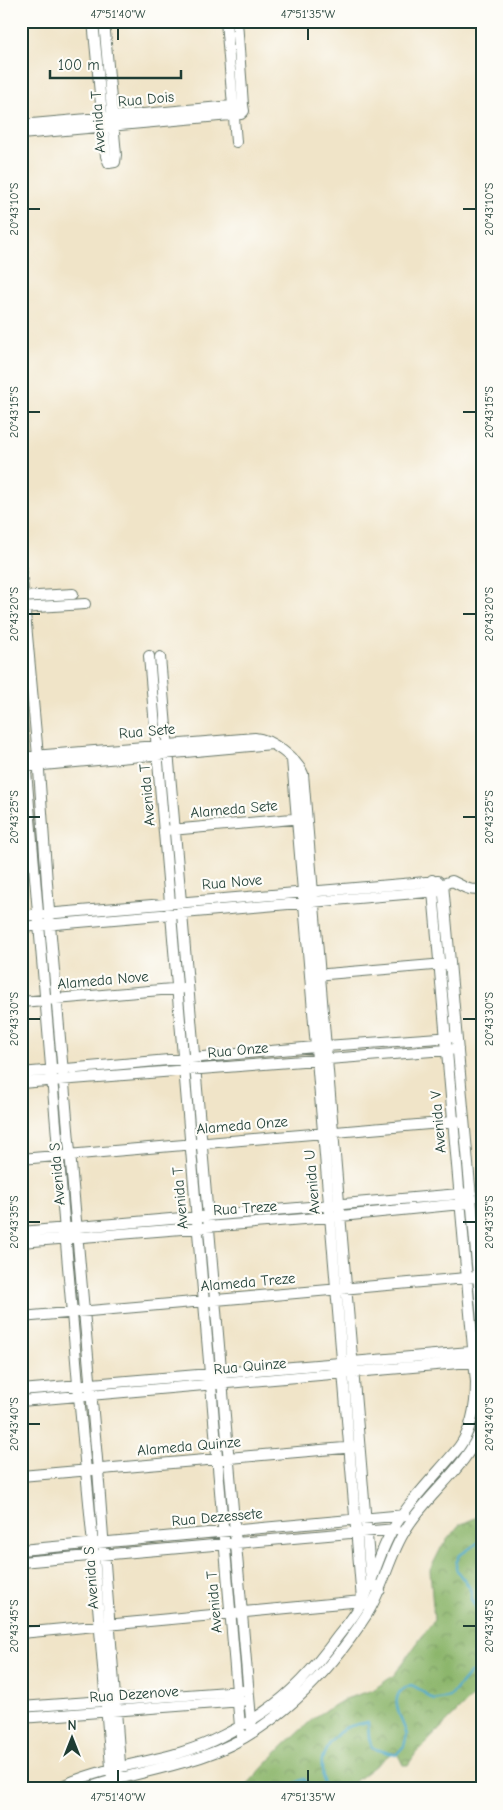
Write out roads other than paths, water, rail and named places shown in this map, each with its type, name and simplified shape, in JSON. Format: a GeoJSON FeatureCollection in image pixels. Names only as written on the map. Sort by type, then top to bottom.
{"type":"FeatureCollection","features":[{"type":"Feature","properties":{"kind":"street","name":"Avenida T"},"geometry":{"type":"LineString","coordinates":[[93,21],[106,159],[109,163],[112,163],[115,162],[116,155],[104,21]]}},
{"type":"Feature","properties":{"kind":"street"},"geometry":{"type":"LineString","coordinates":[[226,21],[238,110]]}},
{"type":"Feature","properties":{"kind":"street"},"geometry":{"type":"LineString","coordinates":[[236,21],[238,110],[236,142]]}},
{"type":"Feature","properties":{"kind":"street","name":"Rua Dois"},"geometry":{"type":"LineString","coordinates":[[21,125],[102,122],[238,110]]}},
{"type":"Feature","properties":{"kind":"street","name":"Rua Dois"},"geometry":{"type":"LineString","coordinates":[[21,134],[102,122]]}},
{"type":"Feature","properties":{"kind":"street","name":"Avenida S"},"geometry":{"type":"LineString","coordinates":[[21,569],[26,683],[38,761],[56,999],[98,1470],[98,1543]]}},
{"type":"Feature","properties":{"kind":"street"},"geometry":{"type":"LineString","coordinates":[[22,597],[73,594]]}},
{"type":"Feature","properties":{"kind":"street"},"geometry":{"type":"LineString","coordinates":[[23,608],[85,604]]}},
{"type":"Feature","properties":{"kind":"street","name":"Avenida T"},"geometry":{"type":"LineString","coordinates":[[154,656],[196,1144],[207,1215],[252,1732]]}},
{"type":"Feature","properties":{"kind":"street","name":"Avenida S"},"geometry":{"type":"LineString","coordinates":[[21,712],[27,843],[38,915],[78,1391],[86,1470],[98,1543],[116,1773]]}},
{"type":"Feature","properties":{"kind":"street","name":"Rua Sete"},"geometry":{"type":"LineString","coordinates":[[23,762],[163,749],[276,746]]}},
{"type":"Feature","properties":{"kind":"street","name":"Avenida U"},"geometry":{"type":"LineString","coordinates":[[276,746],[300,767],[303,774],[301,818],[302,891],[309,976],[321,1046]]}},
{"type":"Feature","properties":{"kind":"street","name":"Avenida U"},"geometry":{"type":"LineString","coordinates":[[301,818],[313,890],[320,975],[321,1046],[328,1133],[329,1205],[343,1373],[355,1447]]}},
{"type":"Feature","properties":{"kind":"street","name":"Alameda Sete"},"geometry":{"type":"LineString","coordinates":[[170,830],[301,818]]}},
{"type":"Feature","properties":{"kind":"street"},"geometry":{"type":"LineString","coordinates":[[27,843],[44,841]]}},
{"type":"Feature","properties":{"kind":"street","name":"Rua Nove"},"geometry":{"type":"LineString","coordinates":[[21,916],[432,880],[439,881],[443,887],[433,891],[21,927]]}},
{"type":"Feature","properties":{"kind":"street","name":"Avenida V"},"geometry":{"type":"LineString","coordinates":[[432,880],[439,964],[451,1037],[458,1048],[482,1320]]}},
{"type":"Feature","properties":{"kind":"street"},"geometry":{"type":"LineString","coordinates":[[443,887],[452,881],[466,889],[474,891],[482,889]]}},
{"type":"Feature","properties":{"kind":"street","name":"Avenida V"},"geometry":{"type":"LineString","coordinates":[[367,1604],[371,1583],[393,1530],[402,1516],[464,1440],[471,1424],[475,1407],[478,1356],[467,1278],[446,1049],[451,1037],[450,963],[443,887]]}},
{"type":"Feature","properties":{"kind":"street"},"geometry":{"type":"LineString","coordinates":[[309,976],[450,963]]}},
{"type":"Feature","properties":{"kind":"street","name":"Alameda Nove"},"geometry":{"type":"LineString","coordinates":[[21,1002],[183,988]]}},
{"type":"Feature","properties":{"kind":"street","name":"Rua Onze"},"geometry":{"type":"LineString","coordinates":[[189,1064],[321,1046],[451,1037]]}},
{"type":"Feature","properties":{"kind":"street","name":"Rua Onze"},"geometry":{"type":"LineString","coordinates":[[21,1083],[64,1074],[189,1064],[322,1058],[458,1048]]}},
{"type":"Feature","properties":{"kind":"street","name":"Rua Onze"},"geometry":{"type":"LineString","coordinates":[[21,1073],[52,1076]]}},
{"type":"Feature","properties":{"kind":"street","name":"Alameda Onze"},"geometry":{"type":"LineString","coordinates":[[21,1159],[464,1121]]}},
{"type":"Feature","properties":{"kind":"street","name":"Avenida U"},"geometry":{"type":"LineString","coordinates":[[328,1133],[340,1204],[354,1372],[355,1447],[367,1604]]}},
{"type":"Feature","properties":{"kind":"street","name":"Avenida T"},"geometry":{"type":"LineString","coordinates":[[196,1144],[196,1216],[241,1738]]}},
{"type":"Feature","properties":{"kind":"street","name":"Rua Treze"},"geometry":{"type":"LineString","coordinates":[[77,1232],[207,1215],[340,1204],[471,1198]]}},
{"type":"Feature","properties":{"kind":"street","name":"Rua Treze"},"geometry":{"type":"LineString","coordinates":[[21,1232],[65,1233],[197,1227],[341,1216],[460,1199]]}},
{"type":"Feature","properties":{"kind":"street","name":"Rua Treze"},"geometry":{"type":"LineString","coordinates":[[21,1242],[65,1233]]}},
{"type":"Feature","properties":{"kind":"street","name":"Alameda Treze"},"geometry":{"type":"LineString","coordinates":[[21,1317],[478,1277]]}},
{"type":"Feature","properties":{"kind":"street","name":"Rua Quinze"},"geometry":{"type":"LineString","coordinates":[[21,1401],[78,1391],[221,1378],[342,1362],[478,1356]]}},
{"type":"Feature","properties":{"kind":"street","name":"Rua Quinze"},"geometry":{"type":"LineString","coordinates":[[221,1378],[343,1373],[478,1356]]}},
{"type":"Feature","properties":{"kind":"street","name":"Rua Quinze"},"geometry":{"type":"LineString","coordinates":[[21,1390],[78,1391]]}},
{"type":"Feature","properties":{"kind":"street"},"geometry":{"type":"LineString","coordinates":[[56,1789],[116,1773],[200,1746],[221,1737],[251,1720],[284,1697],[314,1666],[380,1590],[396,1547],[406,1528],[468,1454],[482,1426]]}},
{"type":"Feature","properties":{"kind":"street","name":"Alameda Quinze"},"geometry":{"type":"LineString","coordinates":[[21,1476],[355,1447]]}},
{"type":"Feature","properties":{"kind":"street","name":"Rua Dezessete"},"geometry":{"type":"LineString","coordinates":[[21,1550],[416,1514]]}},
{"type":"Feature","properties":{"kind":"street","name":"Rua Dezessete"},"geometry":{"type":"LineString","coordinates":[[21,1562],[406,1528]]}},
{"type":"Feature","properties":{"kind":"street","name":"Avenida U"},"geometry":{"type":"LineString","coordinates":[[362,1532],[371,1583]]}},
{"type":"Feature","properties":{"kind":"street"},"geometry":{"type":"LineString","coordinates":[[371,1583],[380,1590]]}},
{"type":"Feature","properties":{"kind":"street"},"geometry":{"type":"LineString","coordinates":[[21,1633],[241,1613],[367,1604]]}},
{"type":"Feature","properties":{"kind":"street"},"geometry":{"type":"LineString","coordinates":[[84,1789],[116,1773],[172,1766],[203,1756],[252,1732],[306,1692],[353,1635],[367,1604]]}},
{"type":"Feature","properties":{"kind":"street","name":"Rua Dezenove"},"geometry":{"type":"LineString","coordinates":[[21,1718],[249,1695]]}},
{"type":"Feature","properties":{"kind":"street","name":"Rua Dezenove"},"geometry":{"type":"LineString","coordinates":[[21,1707],[111,1699],[237,1696]]}},
{"type":"Feature","properties":{"kind":"waterway"},"geometry":{"type":"LineString","coordinates":[[482,1540],[460,1555],[456,1567],[468,1585],[471,1599],[482,1617]]}},
{"type":"Feature","properties":{"kind":"waterway"},"geometry":{"type":"LineString","coordinates":[[320,1789],[323,1788],[323,1756],[334,1738],[345,1728],[368,1722],[372,1748],[396,1755],[404,1746],[407,1735],[397,1706],[399,1694],[403,1689],[411,1685],[434,1700],[450,1697],[469,1674],[481,1665],[477,1661],[478,1649],[474,1637],[482,1628]]}},
{"type":"Feature","properties":{"kind":"waterway"},"geometry":{"type":"LineString","coordinates":[[284,1789],[304,1779],[312,1789]]}}]}
